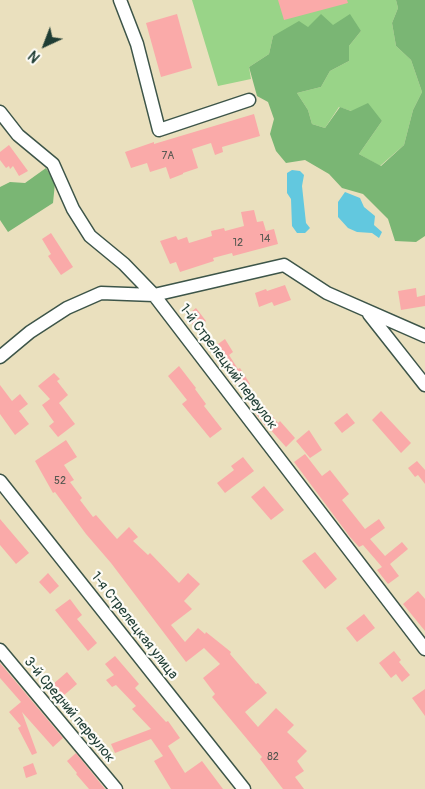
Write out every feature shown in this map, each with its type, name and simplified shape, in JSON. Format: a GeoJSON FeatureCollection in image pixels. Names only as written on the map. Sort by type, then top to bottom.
{"type":"FeatureCollection","features":[{"type":"Feature","properties":{"kind":"street"},"geometry":{"type":"LineString","coordinates":[[120,0],[137,44],[160,130],[249,100]]}},
{"type":"Feature","properties":{"kind":"street","name":"1-й Стрелецкий переулок"},"geometry":{"type":"LineString","coordinates":[[0,112],[18,135],[54,164],[73,209],[90,236],[124,264],[154,294],[425,650]]}},
{"type":"Feature","properties":{"kind":"street"},"geometry":{"type":"LineString","coordinates":[[0,357],[30,332],[67,308],[100,293],[154,294],[284,265],[327,293],[425,336]]}},
{"type":"Feature","properties":{"kind":"street"},"geometry":{"type":"LineString","coordinates":[[367,312],[425,385]]}},
{"type":"Feature","properties":{"kind":"street","name":"1-я Стрелецкая улица"},"geometry":{"type":"LineString","coordinates":[[0,481],[244,789]]}},
{"type":"Feature","properties":{"kind":"street","name":"3-й Средний переулок"},"geometry":{"type":"LineString","coordinates":[[0,650],[116,789]]}},
{"type":"Feature","properties":{"kind":"green space"},"geometry":{"type":"Polygon","coordinates":[[[192,0],[396,0],[398,8],[392,23],[396,46],[411,60],[422,92],[413,110],[404,145],[380,166],[359,154],[382,121],[339,107],[325,128],[312,124],[308,110],[297,93],[321,87],[330,71],[349,61],[349,46],[361,31],[333,25],[308,27],[273,36],[269,54],[249,67],[251,79],[218,86],[192,0]]]}},
{"type":"Feature","properties":{"kind":"green space"},"geometry":{"type":"Polygon","coordinates":[[[396,0],[425,0],[425,236],[416,242],[395,241],[388,219],[363,194],[342,188],[329,174],[305,160],[286,163],[276,151],[270,134],[274,119],[268,102],[257,96],[249,67],[269,54],[273,36],[299,21],[308,27],[321,14],[333,25],[350,14],[361,31],[349,46],[349,61],[330,71],[321,87],[297,93],[308,110],[312,124],[325,128],[340,107],[351,111],[368,103],[382,121],[359,154],[381,166],[404,145],[413,110],[422,92],[411,60],[396,46],[392,23],[398,8],[396,0]]]}},
{"type":"Feature","properties":{"kind":"green space"},"geometry":{"type":"Polygon","coordinates":[[[46,168],[55,183],[53,203],[8,232],[0,220],[0,187],[10,182],[25,183],[46,168]]]}},
{"type":"Feature","properties":{"kind":"water"},"geometry":{"type":"Polygon","coordinates":[[[292,170],[300,171],[304,175],[302,186],[306,223],[310,228],[305,233],[297,233],[292,226],[291,199],[287,193],[287,173],[292,170]]]}},
{"type":"Feature","properties":{"kind":"water"},"geometry":{"type":"Polygon","coordinates":[[[345,192],[360,198],[364,207],[375,216],[374,225],[382,232],[379,238],[372,233],[357,232],[348,228],[338,217],[338,202],[345,192]]]}},
{"type":"Feature","properties":{"kind":"building"},"geometry":{"type":"Polygon","coordinates":[[[278,0],[347,0],[348,3],[284,20],[278,0]]]}},
{"type":"Feature","properties":{"kind":"building"},"geometry":{"type":"Polygon","coordinates":[[[177,14],[192,68],[161,77],[146,23],[177,14]]]}},
{"type":"Feature","properties":{"kind":"building"},"geometry":{"type":"Polygon","coordinates":[[[254,114],[260,136],[222,147],[223,152],[215,155],[211,143],[192,149],[198,168],[170,179],[166,167],[150,172],[147,163],[131,168],[125,152],[154,142],[154,144],[254,114]]]}},
{"type":"Feature","properties":{"kind":"building"},"geometry":{"type":"Polygon","coordinates":[[[9,145],[28,171],[19,176],[13,166],[10,169],[9,166],[6,168],[0,160],[0,152],[9,145]]]}},
{"type":"Feature","properties":{"kind":"building"},"geometry":{"type":"Polygon","coordinates":[[[254,210],[257,222],[263,221],[266,231],[274,229],[278,244],[233,256],[232,253],[213,258],[214,261],[180,272],[176,262],[170,264],[160,241],[176,236],[178,240],[187,237],[189,243],[212,236],[211,231],[224,228],[225,231],[244,226],[241,212],[254,210]]]}},
{"type":"Feature","properties":{"kind":"building"},"geometry":{"type":"Polygon","coordinates":[[[51,233],[73,267],[61,275],[48,256],[51,254],[42,239],[51,233]]]}},
{"type":"Feature","properties":{"kind":"building"},"geometry":{"type":"Polygon","coordinates":[[[285,285],[291,300],[274,306],[272,302],[259,307],[255,293],[285,285]]]}},
{"type":"Feature","properties":{"kind":"building"},"geometry":{"type":"Polygon","coordinates":[[[416,288],[417,297],[425,295],[425,306],[401,310],[398,291],[416,288]]]}},
{"type":"Feature","properties":{"kind":"building"},"geometry":{"type":"Polygon","coordinates":[[[196,308],[206,321],[196,329],[186,316],[196,308]]]}},
{"type":"Feature","properties":{"kind":"building"},"geometry":{"type":"Polygon","coordinates":[[[225,339],[233,352],[229,355],[250,384],[241,390],[229,371],[227,372],[211,349],[225,339]]]}},
{"type":"Feature","properties":{"kind":"building"},"geometry":{"type":"Polygon","coordinates":[[[179,366],[206,404],[204,406],[222,429],[210,438],[182,404],[187,400],[168,376],[179,366]]]}},
{"type":"Feature","properties":{"kind":"building"},"geometry":{"type":"Polygon","coordinates":[[[54,373],[60,379],[57,381],[68,395],[59,403],[75,424],[58,437],[49,426],[54,422],[42,405],[50,399],[38,386],[54,373]]]}},
{"type":"Feature","properties":{"kind":"building"},"geometry":{"type":"Polygon","coordinates":[[[0,385],[12,401],[20,394],[28,404],[19,411],[29,424],[15,435],[0,414],[0,385]]]}},
{"type":"Feature","properties":{"kind":"building"},"geometry":{"type":"Polygon","coordinates":[[[263,404],[278,423],[280,421],[295,438],[286,447],[267,428],[254,411],[263,404]]]}},
{"type":"Feature","properties":{"kind":"building"},"geometry":{"type":"Polygon","coordinates":[[[381,411],[411,443],[401,453],[372,420],[381,411]]]}},
{"type":"Feature","properties":{"kind":"building"},"geometry":{"type":"Polygon","coordinates":[[[347,413],[355,423],[342,433],[334,423],[347,413]]]}},
{"type":"Feature","properties":{"kind":"building"},"geometry":{"type":"Polygon","coordinates":[[[309,430],[322,450],[310,458],[296,441],[309,430]]]}},
{"type":"Feature","properties":{"kind":"building"},"geometry":{"type":"Polygon","coordinates":[[[66,440],[77,457],[64,465],[74,480],[70,482],[82,498],[80,500],[93,517],[96,515],[117,539],[129,527],[138,537],[133,541],[148,555],[150,553],[179,583],[188,573],[200,584],[184,601],[192,609],[171,625],[185,642],[198,628],[205,634],[206,632],[231,652],[230,654],[256,684],[258,683],[267,693],[245,712],[258,727],[276,708],[294,725],[287,732],[307,751],[297,761],[304,771],[295,777],[304,789],[283,789],[260,759],[262,757],[212,697],[215,694],[203,678],[220,664],[204,648],[186,662],[111,563],[86,534],[55,492],[53,493],[35,461],[66,440]]]}},
{"type":"Feature","properties":{"kind":"building"},"geometry":{"type":"Polygon","coordinates":[[[305,454],[322,476],[330,470],[349,494],[342,500],[365,529],[379,519],[385,528],[370,539],[385,556],[402,542],[408,549],[390,564],[399,576],[388,584],[377,570],[382,567],[363,545],[359,547],[350,537],[294,462],[305,454]]]}},
{"type":"Feature","properties":{"kind":"building"},"geometry":{"type":"Polygon","coordinates":[[[243,457],[254,471],[225,493],[217,483],[234,470],[231,466],[243,457]]]}},
{"type":"Feature","properties":{"kind":"building"},"geometry":{"type":"Polygon","coordinates":[[[417,461],[425,470],[425,484],[418,475],[415,477],[408,468],[417,461]]]}},
{"type":"Feature","properties":{"kind":"building"},"geometry":{"type":"Polygon","coordinates":[[[264,486],[284,510],[271,520],[251,497],[264,486]]]}},
{"type":"Feature","properties":{"kind":"building"},"geometry":{"type":"Polygon","coordinates":[[[0,519],[29,553],[16,564],[0,545],[0,519]]]}},
{"type":"Feature","properties":{"kind":"building"},"geometry":{"type":"Polygon","coordinates":[[[315,552],[337,579],[325,589],[302,561],[315,552]]]}},
{"type":"Feature","properties":{"kind":"building"},"geometry":{"type":"Polygon","coordinates":[[[48,573],[59,586],[50,594],[39,582],[48,573]]]}},
{"type":"Feature","properties":{"kind":"building"},"geometry":{"type":"Polygon","coordinates":[[[418,591],[425,599],[425,631],[403,604],[418,591]]]}},
{"type":"Feature","properties":{"kind":"building"},"geometry":{"type":"Polygon","coordinates":[[[70,599],[82,615],[77,619],[97,643],[88,651],[55,610],[70,599]]]}},
{"type":"Feature","properties":{"kind":"building"},"geometry":{"type":"Polygon","coordinates":[[[364,614],[375,628],[357,642],[346,628],[364,614]]]}},
{"type":"Feature","properties":{"kind":"building"},"geometry":{"type":"Polygon","coordinates":[[[394,651],[401,660],[399,662],[410,675],[402,682],[396,674],[391,678],[379,663],[394,651]]]}},
{"type":"Feature","properties":{"kind":"building"},"geometry":{"type":"Polygon","coordinates":[[[115,656],[139,684],[135,688],[166,722],[168,721],[180,738],[168,746],[185,773],[202,761],[223,789],[171,789],[154,761],[163,756],[151,739],[115,753],[111,744],[151,729],[132,709],[136,706],[116,685],[112,687],[106,680],[114,675],[105,664],[115,656]]]}},
{"type":"Feature","properties":{"kind":"building"},"geometry":{"type":"Polygon","coordinates":[[[0,663],[63,738],[53,747],[22,712],[37,753],[32,755],[18,728],[21,726],[9,712],[21,702],[0,678],[0,663]]]}},
{"type":"Feature","properties":{"kind":"building"},"geometry":{"type":"Polygon","coordinates":[[[67,672],[77,684],[62,697],[52,685],[67,672]]]}},
{"type":"Feature","properties":{"kind":"building"},"geometry":{"type":"Polygon","coordinates":[[[425,689],[425,716],[412,698],[425,689]]]}},
{"type":"Feature","properties":{"kind":"building"},"geometry":{"type":"Polygon","coordinates":[[[76,753],[105,789],[89,789],[76,774],[67,761],[76,753]]]}},
{"type":"Feature","properties":{"kind":"building"},"geometry":{"type":"Polygon","coordinates":[[[33,763],[37,774],[26,778],[23,767],[33,763]]]}}]}
